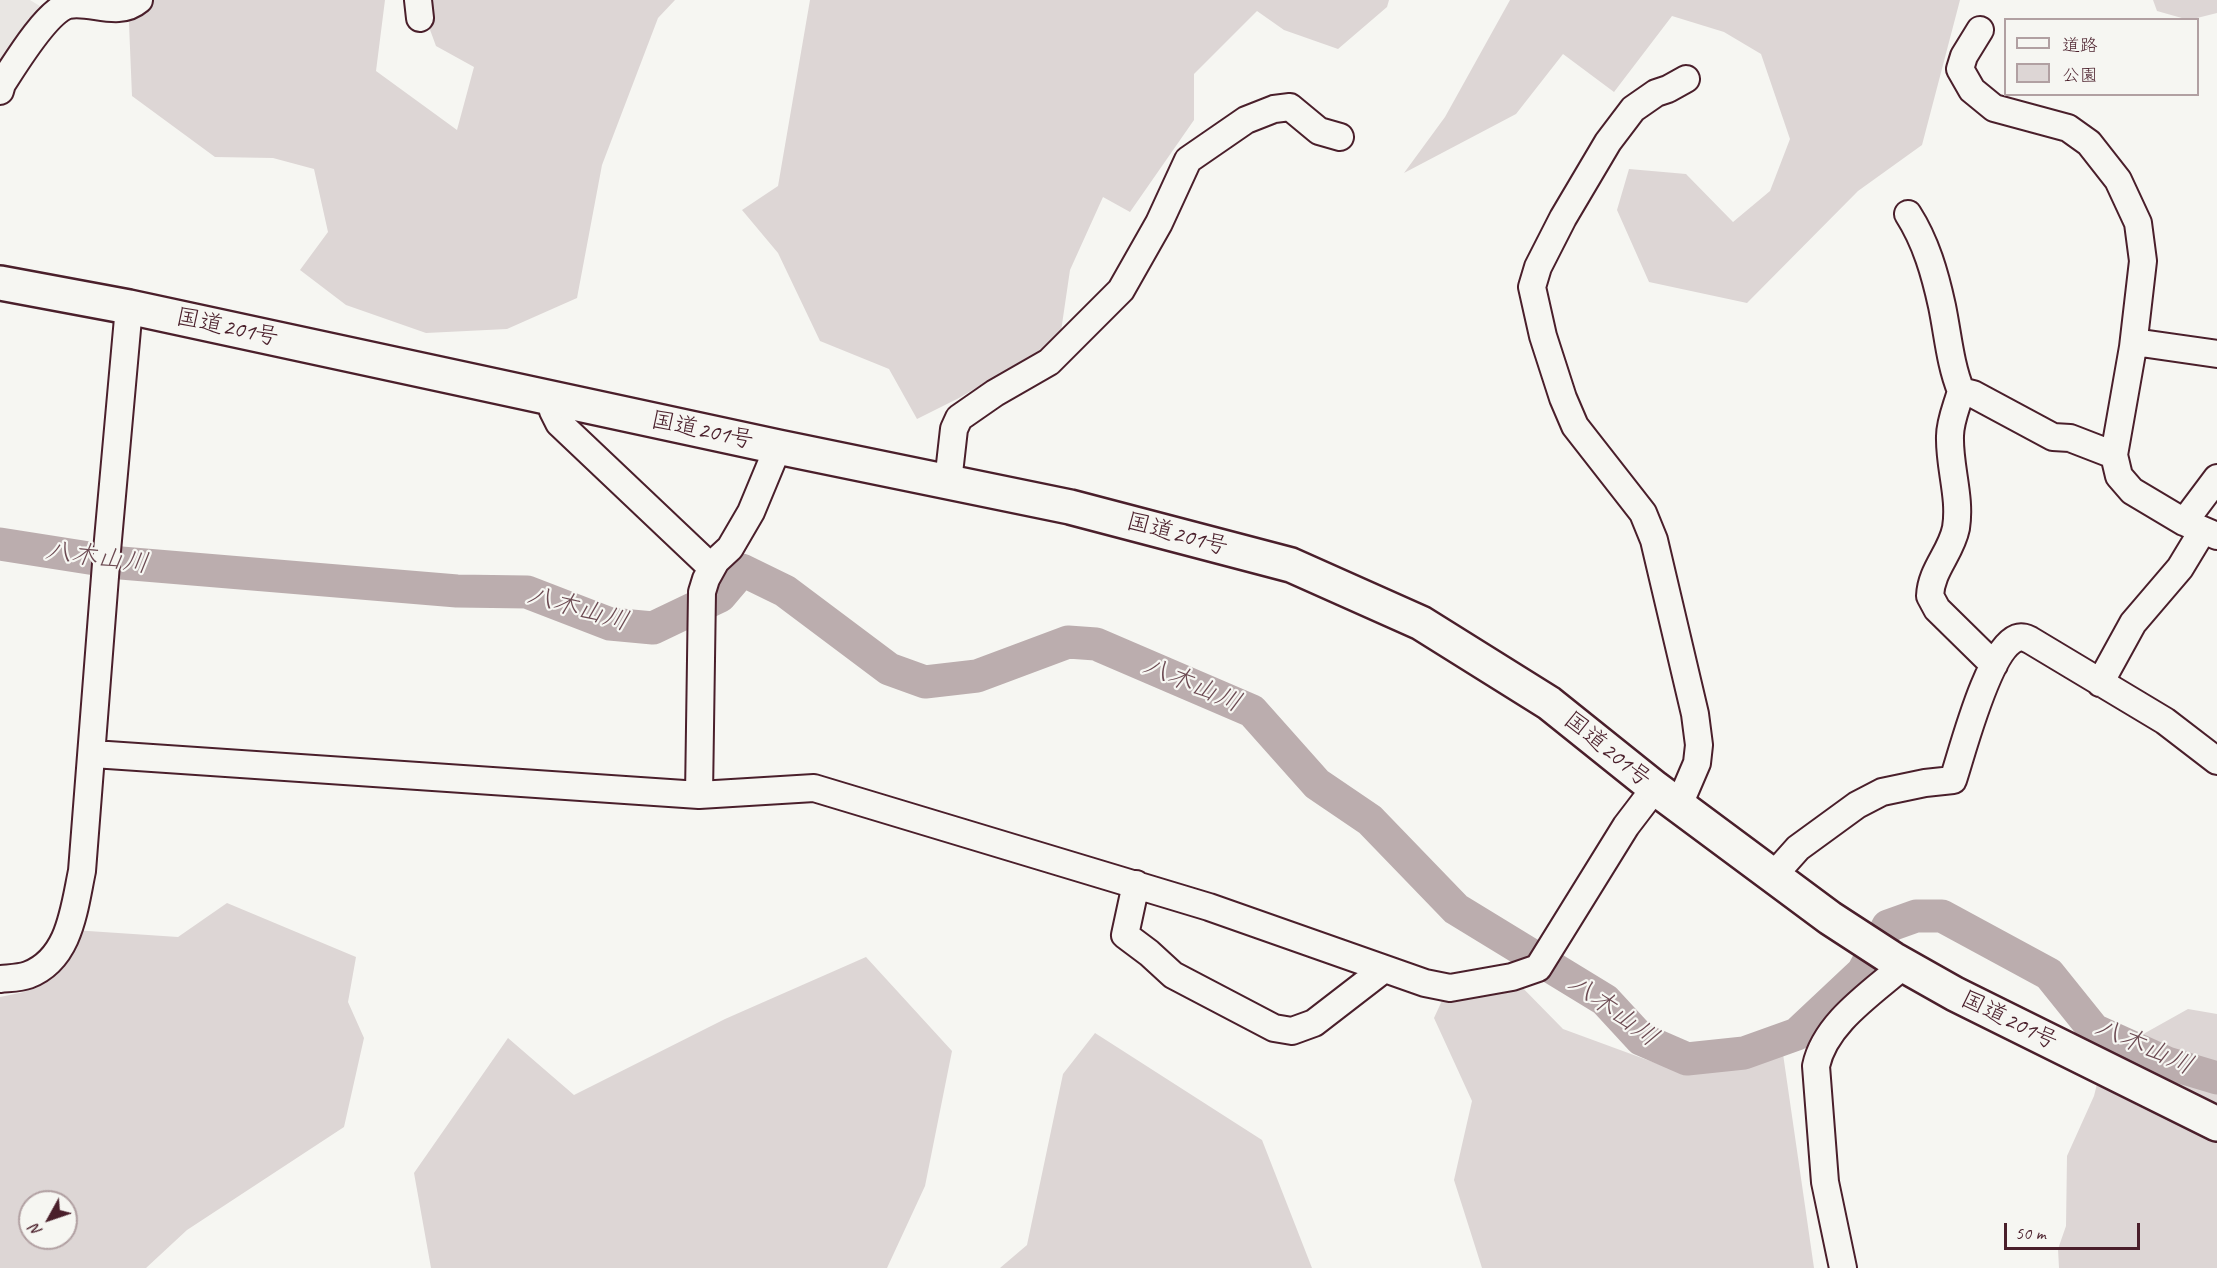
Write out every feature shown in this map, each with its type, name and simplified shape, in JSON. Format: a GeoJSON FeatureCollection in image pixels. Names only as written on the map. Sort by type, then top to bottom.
{"type":"FeatureCollection","features":[{"type":"Feature","properties":{"kind":"highway","name":"国道201号"},"geometry":{"type":"LineString","coordinates":[[0,283],[129,307],[778,447],[1070,507],[1291,565],[1421,623],[1549,703],[1773,876],[1899,962],[1955,994],[2217,1124]]}},
{"type":"Feature","properties":{"kind":"street"},"geometry":{"type":"LineString","coordinates":[[0,91],[2,84],[36,32],[65,6],[80,3],[112,8],[132,6],[140,0]]}},
{"type":"Feature","properties":{"kind":"street"},"geometry":{"type":"LineString","coordinates":[[1980,30],[1964,56],[1960,69],[1972,90],[1994,108],[2068,128],[2089,143],[2118,180],[2138,223],[2143,261],[2134,342],[2114,455],[2119,476],[2132,491],[2202,530]]}},
{"type":"Feature","properties":{"kind":"street"},"geometry":{"type":"LineString","coordinates":[[93,754],[699,795],[814,788],[1209,907],[1425,983],[1450,988],[1512,977],[1542,961],[1626,826],[1667,796],[1697,763],[1699,745],[1695,714],[1654,540],[1643,513],[1575,426],[1550,357],[1532,287],[1538,267],[1563,219],[1614,134],[1633,109],[1656,93],[1686,79]]}},
{"type":"Feature","properties":{"kind":"street"},"geometry":{"type":"LineString","coordinates":[[948,482],[954,429],[959,418],[1048,362],[1121,290],[1159,223],[1188,160],[1246,120],[1274,109],[1290,107],[1319,131],[1340,137]]}},
{"type":"Feature","properties":{"kind":"street"},"geometry":{"type":"LineString","coordinates":[[1908,214],[1921,234],[1942,304],[1953,370],[1962,392],[1953,416],[1950,435],[1957,509],[1956,529],[1951,544],[1934,575],[1930,596],[1937,609],[1994,665]]}},
{"type":"Feature","properties":{"kind":"street"},"geometry":{"type":"LineString","coordinates":[[0,979],[27,975],[53,960],[61,948],[73,915],[82,871],[129,307]]}},
{"type":"Feature","properties":{"kind":"street"},"geometry":{"type":"LineString","coordinates":[[2134,342],[2217,354]]}},
{"type":"Feature","properties":{"kind":"street"},"geometry":{"type":"LineString","coordinates":[[1962,392],[1973,394],[2052,437],[2070,438],[2114,455]]}},
{"type":"Feature","properties":{"kind":"street"},"geometry":{"type":"LineString","coordinates":[[549,398],[552,411],[559,423],[712,568]]}},
{"type":"Feature","properties":{"kind":"street"},"geometry":{"type":"LineString","coordinates":[[699,795],[702,592],[716,561],[730,549],[752,512],[778,447]]}},
{"type":"Feature","properties":{"kind":"street"},"geometry":{"type":"LineString","coordinates":[[2100,683],[2133,623],[2180,568],[2202,530],[2217,478]]}},
{"type":"Feature","properties":{"kind":"street"},"geometry":{"type":"LineString","coordinates":[[1773,876],[1798,848],[1857,805],[1882,792],[1924,783],[1953,780],[1986,679],[2010,643],[2016,638],[2022,637],[2165,721],[2217,761]]}},
{"type":"Feature","properties":{"kind":"street"},"geometry":{"type":"LineString","coordinates":[[1136,884],[1125,935],[1173,975],[1274,1028],[1292,1031],[1314,1023],[1384,969]]}},
{"type":"Feature","properties":{"kind":"street"},"geometry":{"type":"LineString","coordinates":[[1843,1268],[1825,1182],[1816,1066],[1819,1050],[1840,1021],[1899,962]]}},
{"type":"Feature","properties":{"kind":"shaded area"},"geometry":{"type":"Polygon","coordinates":[[[0,0],[30,0],[43,8],[0,78],[0,0]]]}},
{"type":"Feature","properties":{"kind":"green space"},"geometry":{"type":"Polygon","coordinates":[[[128,0],[385,0],[376,71],[457,130],[474,67],[436,46],[419,0],[675,0],[658,18],[602,165],[577,298],[507,329],[426,333],[346,305],[300,270],[328,232],[314,169],[273,158],[215,157],[132,96],[128,0]]]}},
{"type":"Feature","properties":{"kind":"green space"},"geometry":{"type":"Polygon","coordinates":[[[810,0],[1389,0],[1387,7],[1338,49],[1284,30],[1257,11],[1194,74],[1194,120],[1130,212],[1103,197],[1070,270],[1060,338],[959,398],[917,419],[889,369],[820,341],[778,253],[742,210],[778,186],[810,0]]]}},
{"type":"Feature","properties":{"kind":"green space"},"geometry":{"type":"Polygon","coordinates":[[[1510,0],[1960,0],[1922,145],[1858,191],[1747,303],[1649,282],[1617,210],[1629,169],[1686,174],[1733,222],[1770,191],[1790,139],[1761,54],[1724,32],[1672,16],[1614,92],[1563,54],[1516,114],[1404,173],[1445,117],[1510,0]]]}},
{"type":"Feature","properties":{"kind":"green space"},"geometry":{"type":"Polygon","coordinates":[[[2153,0],[2217,0],[2217,13],[2197,18],[2182,18],[2157,11],[2153,0]]]}},
{"type":"Feature","properties":{"kind":"green space"},"geometry":{"type":"Polygon","coordinates":[[[227,903],[356,957],[348,1002],[364,1038],[344,1127],[187,1230],[146,1268],[0,1268],[0,997],[24,992],[73,930],[178,937],[227,903]]]}},
{"type":"Feature","properties":{"kind":"green space"},"geometry":{"type":"Polygon","coordinates":[[[866,957],[952,1051],[925,1186],[887,1268],[431,1268],[414,1173],[508,1038],[574,1095],[725,1019],[866,957]]]}},
{"type":"Feature","properties":{"kind":"green space"},"geometry":{"type":"Polygon","coordinates":[[[1512,977],[1563,1029],[1680,1072],[1782,1047],[1814,1268],[1482,1268],[1454,1180],[1472,1101],[1434,1018],[1445,994],[1512,977]]]}},
{"type":"Feature","properties":{"kind":"green space"},"geometry":{"type":"Polygon","coordinates":[[[2188,1009],[2217,1014],[2217,1268],[2059,1268],[2058,1249],[2066,1226],[2067,1156],[2094,1096],[2104,1056],[2188,1009]]]}},
{"type":"Feature","properties":{"kind":"green space"},"geometry":{"type":"Polygon","coordinates":[[[1095,1033],[1262,1140],[1312,1268],[1000,1268],[1027,1245],[1063,1074],[1095,1033]]]}},
{"type":"Feature","properties":{"kind":"waterway","name":"八木山川"},"geometry":{"type":"LineString","coordinates":[[0,544],[121,563],[457,591],[527,592],[610,624],[653,628],[720,596],[742,570],[785,591],[889,669],[925,682],[977,676],[1068,642],[1096,644],[1252,711],[1317,784],[1370,820],[1456,909],[1605,1000],[1641,1039],[1687,1059],[1744,1053],[1797,1034],[1863,972],[1888,926],[1916,916],[1942,916],[2049,974],[2094,1030],[2167,1063],[2217,1078]]}}]}
